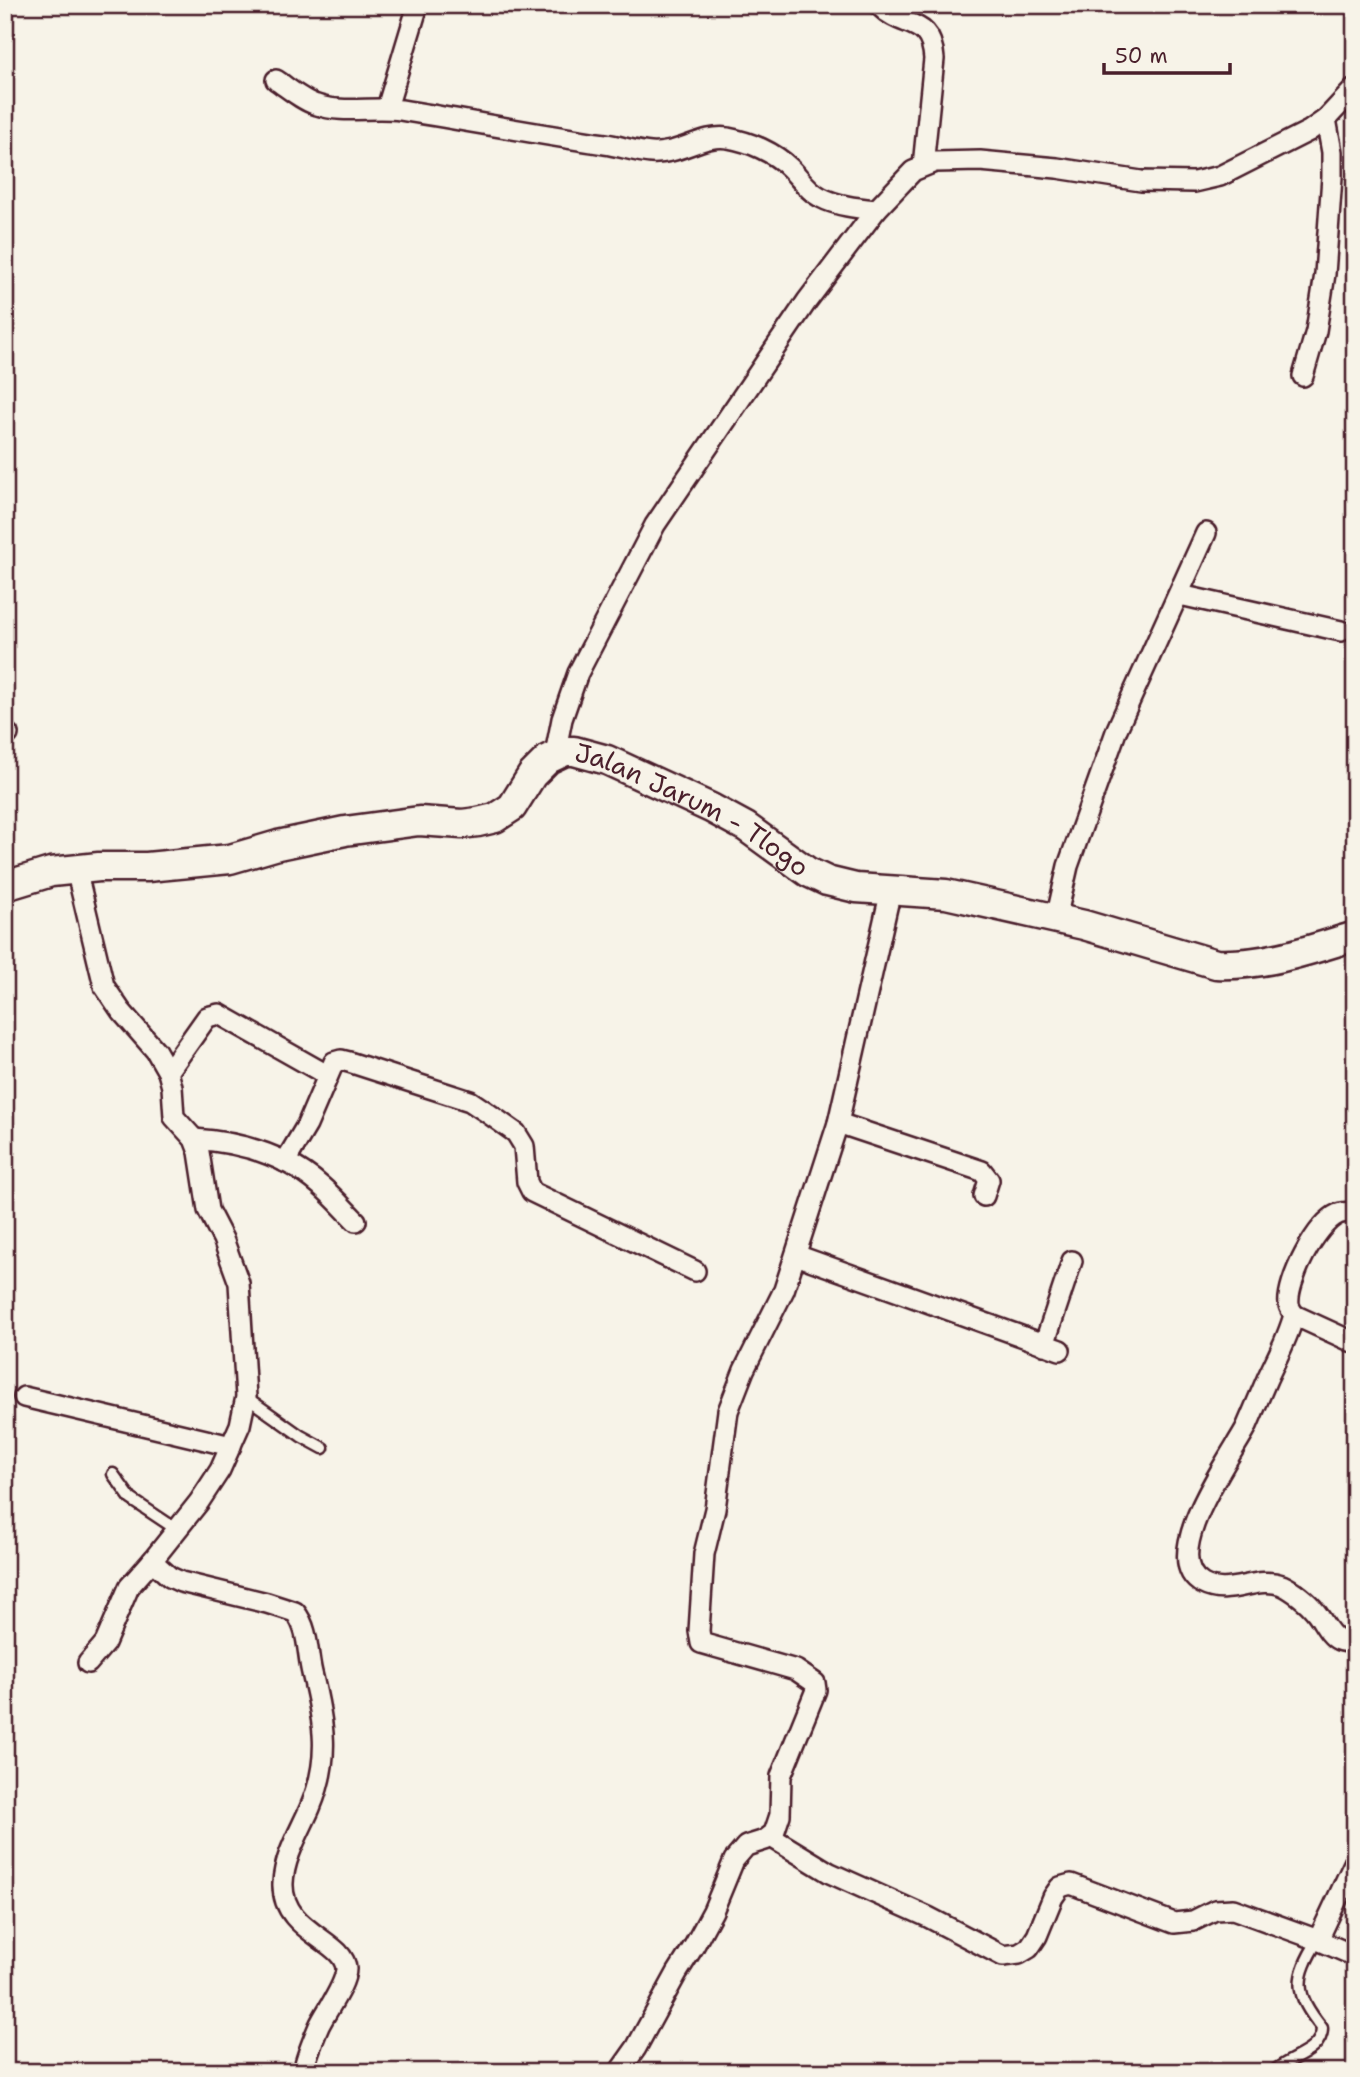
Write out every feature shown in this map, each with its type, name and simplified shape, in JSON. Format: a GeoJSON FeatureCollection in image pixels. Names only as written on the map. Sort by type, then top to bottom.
{"type":"FeatureCollection","features":[{"type":"Feature","properties":{"kind":"street"},"geometry":{"type":"LineString","coordinates":[[387,108],[418,5]]}},
{"type":"Feature","properties":{"kind":"street"},"geometry":{"type":"LineString","coordinates":[[879,5],[886,13],[929,34],[933,43],[934,59],[923,166]]}},
{"type":"Feature","properties":{"kind":"street"},"geometry":{"type":"LineString","coordinates":[[276,80],[315,105],[339,109],[387,108],[648,153],[664,153],[711,138],[727,138],[762,149],[778,158],[818,197],[846,206],[876,210]]}},
{"type":"Feature","properties":{"kind":"street"},"geometry":{"type":"LineString","coordinates":[[555,754],[562,719],[578,673],[654,525],[807,301],[876,210],[913,171],[941,161],[979,161],[1056,168],[1141,181],[1194,182],[1220,176],[1309,131],[1326,119],[1355,88]]}},
{"type":"Feature","properties":{"kind":"street"},"geometry":{"type":"LineString","coordinates":[[1303,376],[1316,331],[1325,274],[1332,177],[1332,152],[1326,119]]}},
{"type":"Feature","properties":{"kind":"street"},"geometry":{"type":"LineString","coordinates":[[1056,919],[1068,866],[1117,729],[1206,533]]}},
{"type":"Feature","properties":{"kind":"street"},"geometry":{"type":"LineString","coordinates":[[1180,595],[1341,631]]}},
{"type":"Feature","properties":{"kind":"street","name":"Jalan Jarum - Tlogo"},"geometry":{"type":"LineString","coordinates":[[5,886],[51,872],[76,869],[147,867],[230,859],[278,845],[345,831],[419,821],[462,824],[495,818],[512,807],[532,775],[555,754],[574,751],[607,760],[711,808],[746,827],[816,877],[844,886],[946,894],[1130,937],[1216,964],[1234,965],[1285,957],[1355,936]]}},
{"type":"Feature","properties":{"kind":"street"},"geometry":{"type":"LineString","coordinates":[[76,869],[104,986],[121,1011],[156,1051],[168,1072],[174,1117],[194,1139],[199,1152],[208,1210],[239,1283],[246,1397],[240,1425],[220,1470],[198,1502],[129,1587],[105,1643],[88,1663]]}},
{"type":"Feature","properties":{"kind":"street"},"geometry":{"type":"LineString","coordinates":[[619,2072],[636,2048],[695,1946],[734,1860],[746,1846],[771,1837],[780,1815],[781,1776],[814,1700],[815,1683],[796,1670],[701,1643],[699,1631],[704,1554],[715,1509],[728,1411],[744,1370],[784,1290],[838,1123],[891,890]]}},
{"type":"Feature","properties":{"kind":"street"},"geometry":{"type":"LineString","coordinates":[[168,1072],[207,1017],[219,1014],[327,1075]]}},
{"type":"Feature","properties":{"kind":"street"},"geometry":{"type":"LineString","coordinates":[[285,1162],[307,1125],[334,1062],[341,1060],[470,1101],[516,1133],[524,1146],[527,1182],[532,1192],[695,1272]]}},
{"type":"Feature","properties":{"kind":"street"},"geometry":{"type":"LineString","coordinates":[[838,1123],[982,1171],[989,1180],[984,1196]]}},
{"type":"Feature","properties":{"kind":"street"},"geometry":{"type":"LineString","coordinates":[[194,1139],[228,1142],[252,1148],[285,1162],[320,1185],[356,1222]]}},
{"type":"Feature","properties":{"kind":"street"},"geometry":{"type":"LineString","coordinates":[[1355,1212],[1338,1214],[1324,1225],[1312,1241],[1290,1292],[1289,1306],[1294,1315],[1355,1343]]}},
{"type":"Feature","properties":{"kind":"street"},"geometry":{"type":"LineString","coordinates":[[796,1255],[1052,1348],[1072,1261]]}},
{"type":"Feature","properties":{"kind":"street"},"geometry":{"type":"LineString","coordinates":[[1294,1315],[1288,1337],[1246,1427],[1197,1514],[1188,1551],[1188,1563],[1190,1570],[1202,1583],[1218,1589],[1268,1583],[1282,1585],[1314,1609],[1332,1635],[1340,1640],[1355,1642]]}},
{"type":"Feature","properties":{"kind":"street"},"geometry":{"type":"LineString","coordinates":[[24,1397],[231,1446]]}},
{"type":"Feature","properties":{"kind":"street"},"geometry":{"type":"LineString","coordinates":[[152,1561],[170,1577],[181,1582],[284,1608],[295,1612],[301,1619],[319,1696],[325,1739],[318,1787],[285,1866],[282,1886],[288,1908],[299,1924],[335,1950],[346,1967],[344,1978],[318,2027],[303,2072]]}},
{"type":"Feature","properties":{"kind":"street"},"geometry":{"type":"LineString","coordinates":[[771,1837],[830,1872],[928,1917],[1003,1956],[1019,1954],[1029,1948],[1037,1936],[1052,1897],[1060,1887],[1071,1884],[1174,1923],[1184,1924],[1215,1910],[1227,1908],[1355,1956]]}},
{"type":"Feature","properties":{"kind":"street"},"geometry":{"type":"LineString","coordinates":[[1318,1940],[1355,1861]]}},
{"type":"Feature","properties":{"kind":"lane"},"geometry":{"type":"LineString","coordinates":[[246,1397],[301,1436],[323,1448]]}},
{"type":"Feature","properties":{"kind":"lane"},"geometry":{"type":"LineString","coordinates":[[113,1474],[131,1499],[176,1529]]}},
{"type":"Feature","properties":{"kind":"lane"},"geometry":{"type":"LineString","coordinates":[[1273,2072],[1283,2062],[1319,2043],[1322,2037],[1322,2028],[1307,2010],[1301,1996],[1301,1975],[1318,1940]]}}]}
